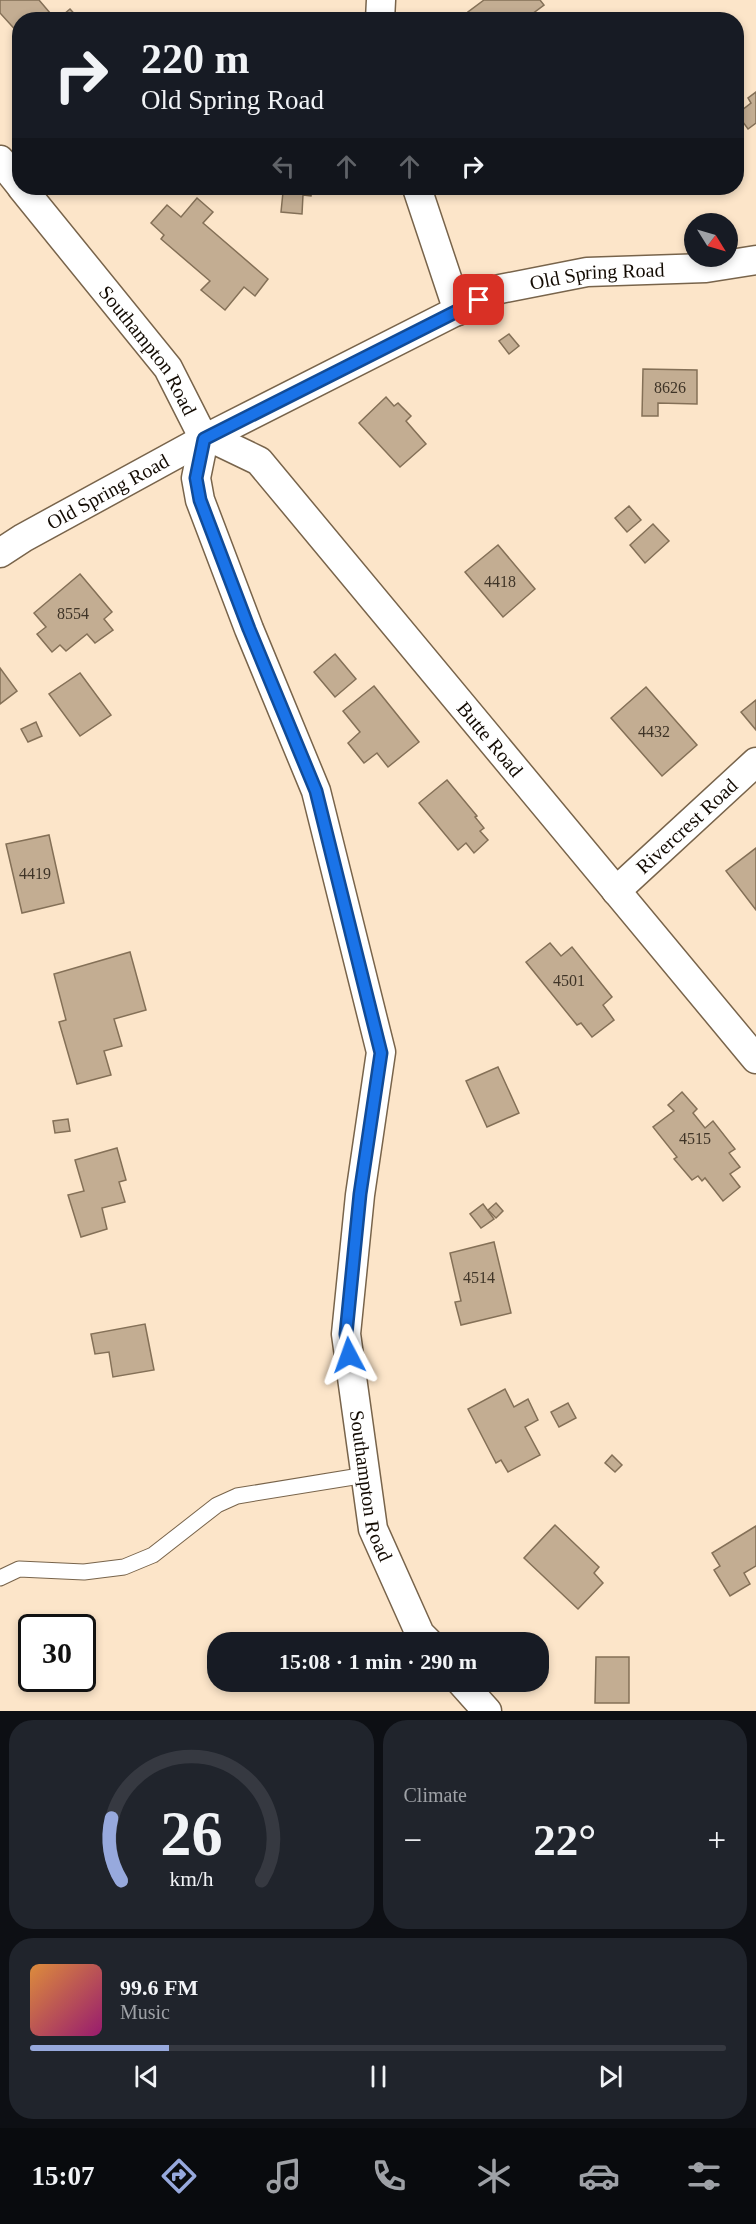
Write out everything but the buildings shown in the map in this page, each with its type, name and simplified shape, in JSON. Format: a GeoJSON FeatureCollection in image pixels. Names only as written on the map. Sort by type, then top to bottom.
{"type":"FeatureCollection","features":[{"type":"Feature","properties":{"kind":"street","name":"Southampton Road"},"geometry":{"type":"LineString","coordinates":[[0,160],[12,175]]}},
{"type":"Feature","properties":{"kind":"street","name":"Southampton Road"},"geometry":{"type":"LineString","coordinates":[[28,195],[168,368],[207,438],[196,478],[200,500],[249,629],[316,791],[381,1053],[360,1194],[346,1334],[374,1529],[419,1632]]}},
{"type":"Feature","properties":{"kind":"street"},"geometry":{"type":"LineString","coordinates":[[419,195],[458,311]]}},
{"type":"Feature","properties":{"kind":"street","name":"Old Spring Road"},"geometry":{"type":"LineString","coordinates":[[0,553],[23,538],[207,438],[500,290],[587,272],[706,268],[756,260]]}},
{"type":"Feature","properties":{"kind":"street","name":"Butte Road"},"geometry":{"type":"LineString","coordinates":[[207,438],[259,461],[756,1059]]}},
{"type":"Feature","properties":{"kind":"street","name":"Rivercrest Road"},"geometry":{"type":"LineString","coordinates":[[616,891],[756,762]]}},
{"type":"Feature","properties":{"kind":"street"},"geometry":{"type":"LineString","coordinates":[[470,1692],[487,1711]]}},
{"type":"Feature","properties":{"kind":"lane"},"geometry":{"type":"LineString","coordinates":[[0,1578],[19,1569],[84,1572],[124,1567],[153,1554],[217,1505],[237,1496],[366,1475]]}},
{"type":"Feature","properties":{"kind":"route"},"geometry":{"type":"LineString","coordinates":[[349,1355],[346,1334],[360,1194],[381,1053],[316,791],[249,629],[200,500],[196,478],[204,439],[479,300]]}}]}
